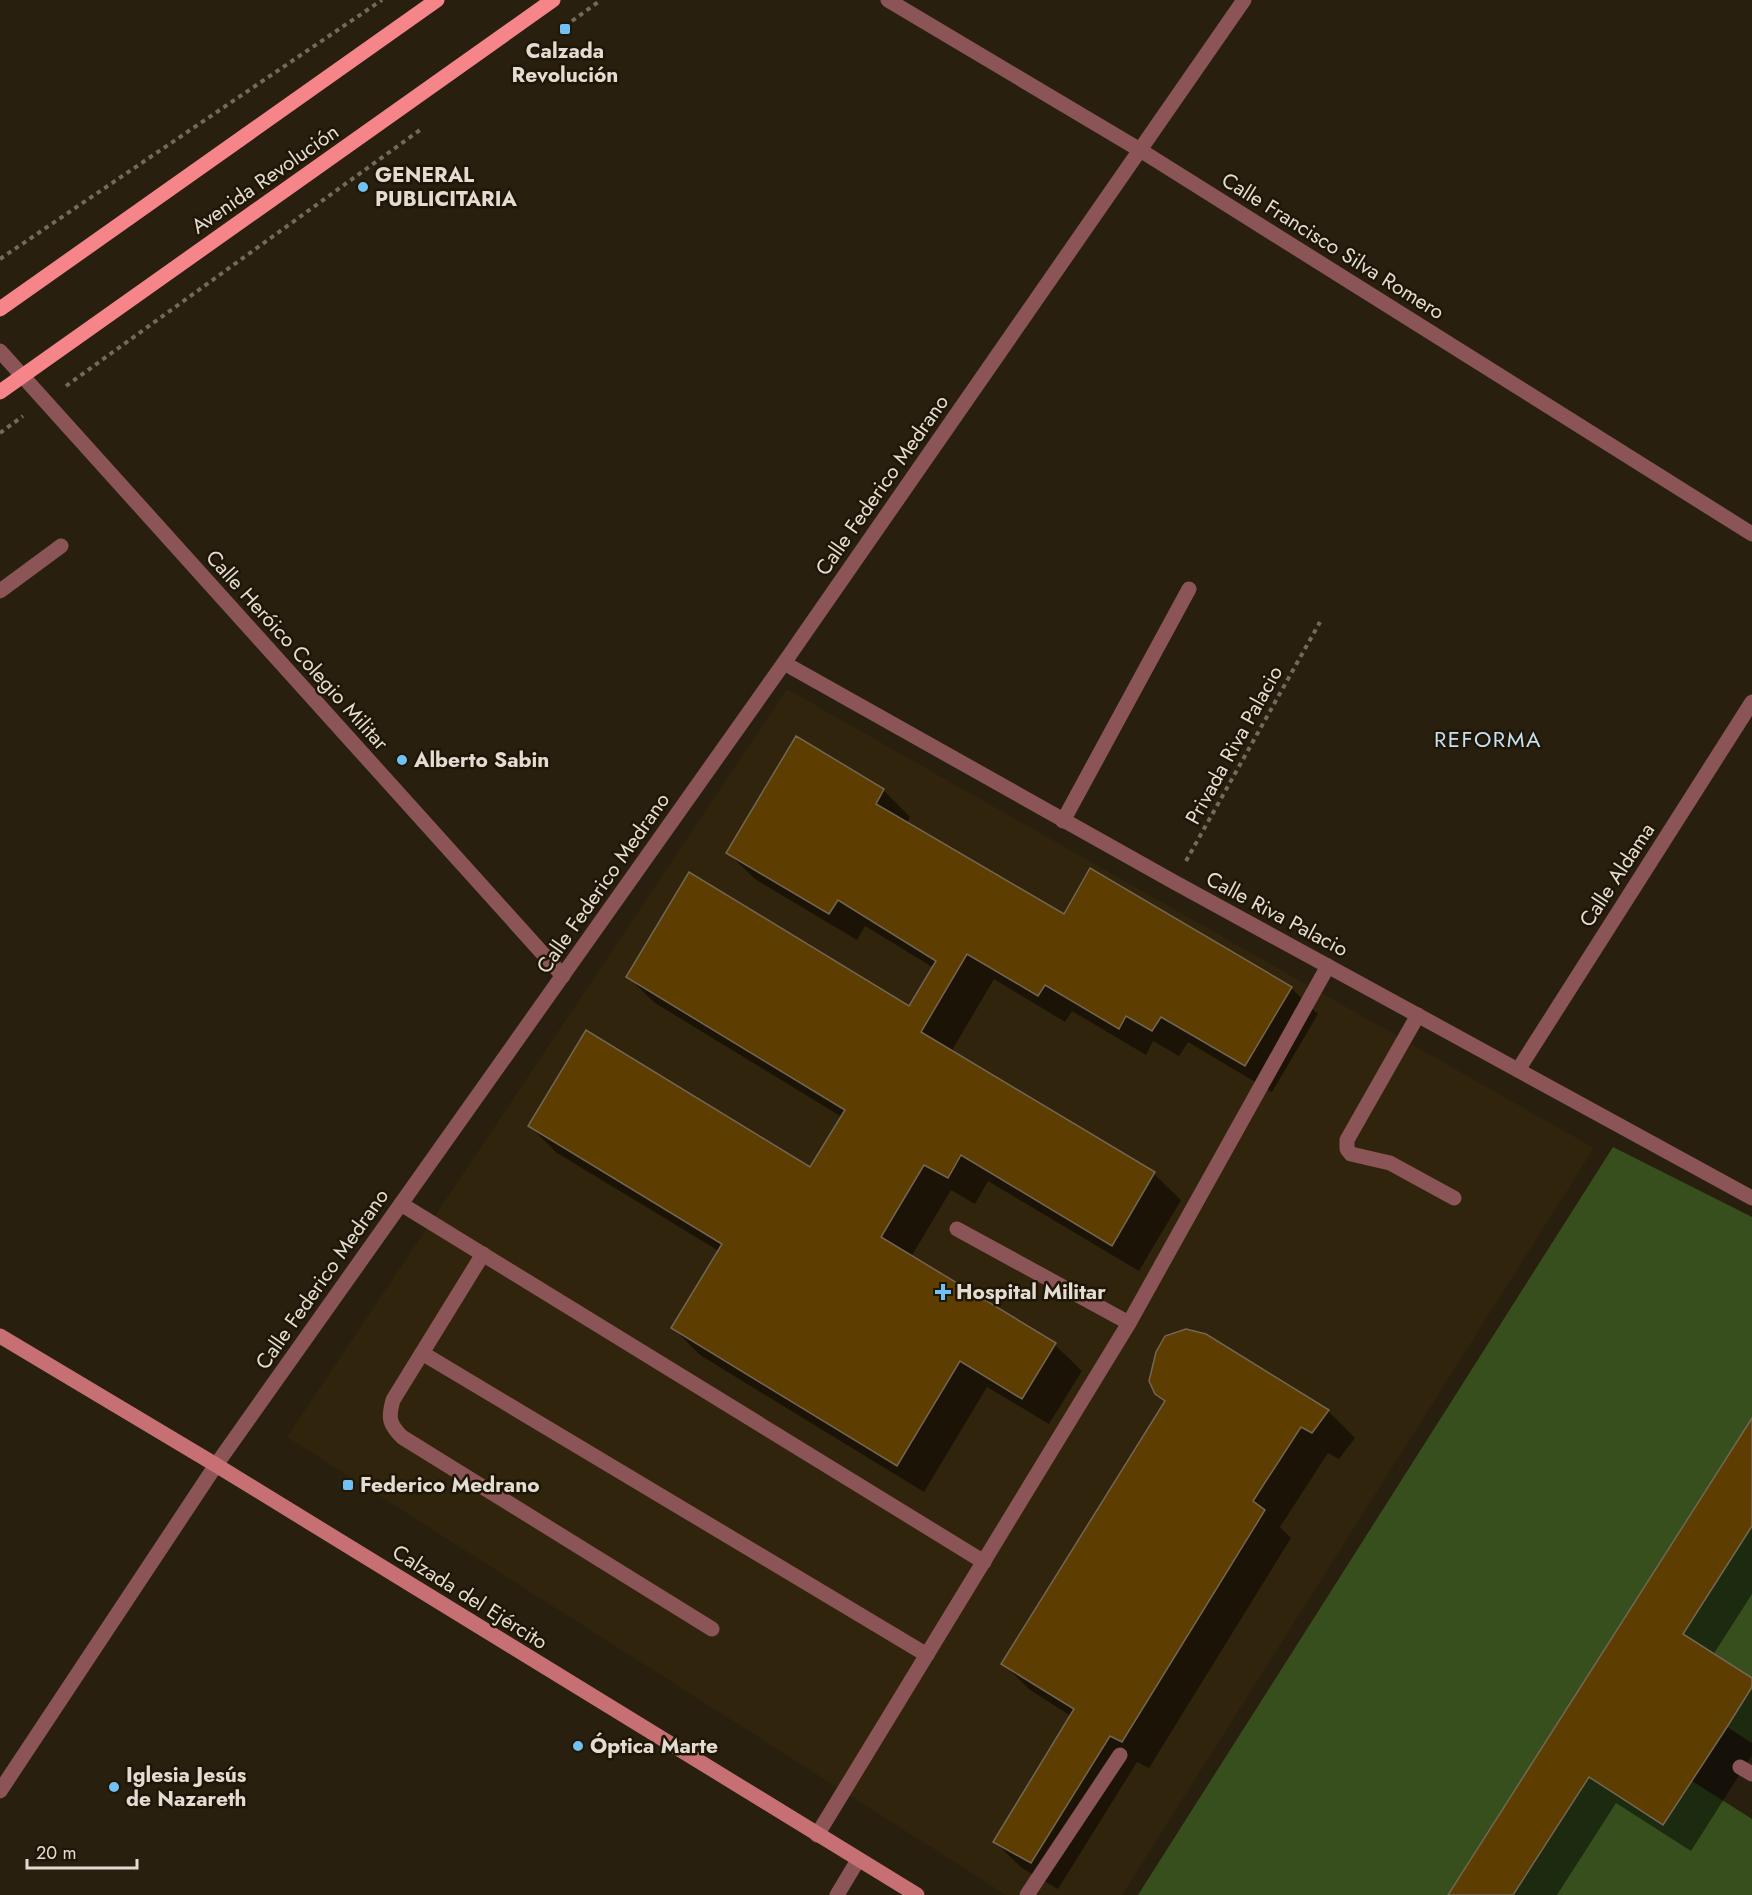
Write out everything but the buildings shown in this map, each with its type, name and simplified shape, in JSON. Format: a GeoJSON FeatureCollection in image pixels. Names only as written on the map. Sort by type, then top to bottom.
{"type":"FeatureCollection","features":[{"type":"Feature","properties":{"kind":"main road"},"geometry":{"type":"LineString","coordinates":[[0,309],[437,0]]}},
{"type":"Feature","properties":{"kind":"main road","name":"Avenida Revolución"},"geometry":{"type":"LineString","coordinates":[[0,392],[553,0]]}},
{"type":"Feature","properties":{"kind":"main road","name":"Calzada del Ejército"},"geometry":{"type":"LineString","coordinates":[[0,1336],[216,1465],[917,1895]]}},
{"type":"Feature","properties":{"kind":"street","name":"Calle Francisco Silva Romero"},"geometry":{"type":"LineString","coordinates":[[888,0],[1140,150],[1752,534]]}},
{"type":"Feature","properties":{"kind":"street","name":"Calle Federico Medrano"},"geometry":{"type":"LineString","coordinates":[[0,1791],[216,1465],[784,663],[1244,0]]}},
{"type":"Feature","properties":{"kind":"street","name":"Calle Heróico Colegio Militar"},"geometry":{"type":"LineString","coordinates":[[0,351],[563,976]]}},
{"type":"Feature","properties":{"kind":"street"},"geometry":{"type":"LineString","coordinates":[[0,591],[61,546]]}},
{"type":"Feature","properties":{"kind":"street"},"geometry":{"type":"LineString","coordinates":[[1063,820],[1189,589]]}},
{"type":"Feature","properties":{"kind":"street","name":"Calle Riva Palacio"},"geometry":{"type":"LineString","coordinates":[[784,663],[1174,882],[1752,1198]]}},
{"type":"Feature","properties":{"kind":"street","name":"Calle Aldama"},"geometry":{"type":"LineString","coordinates":[[1518,1070],[1752,702]]}},
{"type":"Feature","properties":{"kind":"street"},"geometry":{"type":"LineString","coordinates":[[818,1835],[1129,1323],[1328,966]]}},
{"type":"Feature","properties":{"kind":"street"},"geometry":{"type":"LineString","coordinates":[[1418,1015],[1347,1140],[1347,1149],[1351,1154],[1390,1163],[1455,1198]]}},
{"type":"Feature","properties":{"kind":"street"},"geometry":{"type":"LineString","coordinates":[[401,1204],[984,1562]]}},
{"type":"Feature","properties":{"kind":"street"},"geometry":{"type":"LineString","coordinates":[[957,1229],[1129,1323]]}},
{"type":"Feature","properties":{"kind":"street"},"geometry":{"type":"LineString","coordinates":[[483,1254],[393,1400],[389,1413],[392,1427],[402,1437],[712,1629]]}},
{"type":"Feature","properties":{"kind":"street"},"geometry":{"type":"LineString","coordinates":[[422,1353],[927,1655]]}},
{"type":"Feature","properties":{"kind":"street"},"geometry":{"type":"LineString","coordinates":[[1027,1895],[1120,1755]]}},
{"type":"Feature","properties":{"kind":"street"},"geometry":{"type":"LineString","coordinates":[[837,1895],[858,1860]]}},
{"type":"Feature","properties":{"kind":"path"},"geometry":{"type":"LineString","coordinates":[[0,259],[382,0]]}},
{"type":"Feature","properties":{"kind":"path"},"geometry":{"type":"LineString","coordinates":[[562,28],[601,0]]}},
{"type":"Feature","properties":{"kind":"path"},"geometry":{"type":"LineString","coordinates":[[0,433],[428,124]]}},
{"type":"Feature","properties":{"kind":"path","name":"Privada Riva Palacio"},"geometry":{"type":"LineString","coordinates":[[1174,882],[1320,622]]}},
{"type":"Feature","properties":{"kind":"shaded area","name":"Hospital Militar"},"geometry":{"type":"Polygon","coordinates":[[[787,689],[1594,1148],[1122,1895],[1006,1895],[287,1437],[787,689]]]}},
{"type":"Feature","properties":{"kind":"green space"},"geometry":{"type":"Polygon","coordinates":[[[1613,1147],[1752,1217],[1752,1418],[1448,1895],[1138,1895],[1613,1147]]]}},
{"type":"Feature","properties":{"kind":"green space"},"geometry":{"type":"Polygon","coordinates":[[[1752,1526],[1752,1678],[1683,1634],[1752,1526]]]}},
{"type":"Feature","properties":{"kind":"green space"},"geometry":{"type":"Polygon","coordinates":[[[1752,1687],[1752,1743],[1727,1727],[1752,1687]]]}},
{"type":"Feature","properties":{"kind":"green space"},"geometry":{"type":"Polygon","coordinates":[[[1589,1777],[1663,1825],[1692,1781],[1752,1819],[1752,1895],[1513,1895],[1589,1777]]]}},
{"type":"Feature","properties":{"kind":"place","name":"Calzada Revolución"},"geometry":{"type":"Point","coordinates":[565,29]}},
{"type":"Feature","properties":{"kind":"place","name":"GENERAL PUBLICITARIA"},"geometry":{"type":"Point","coordinates":[363,187]}},
{"type":"Feature","properties":{"kind":"place","name":"Alberto Sabin"},"geometry":{"type":"Point","coordinates":[402,760]}},
{"type":"Feature","properties":{"kind":"place","name":"Hospital Militar"},"geometry":{"type":"Point","coordinates":[943,1292]}},
{"type":"Feature","properties":{"kind":"place","name":"Federico Medrano"},"geometry":{"type":"Point","coordinates":[348,1485]}},
{"type":"Feature","properties":{"kind":"place","name":"Óptica Marte"},"geometry":{"type":"Point","coordinates":[578,1746]}},
{"type":"Feature","properties":{"kind":"place","name":"Iglesia Jesús de Nazareth"},"geometry":{"type":"Point","coordinates":[114,1787]}},
{"type":"Feature","properties":{"kind":"district","name":"REFORMA"},"geometry":{"type":"Point","coordinates":[1488,739]}}]}
